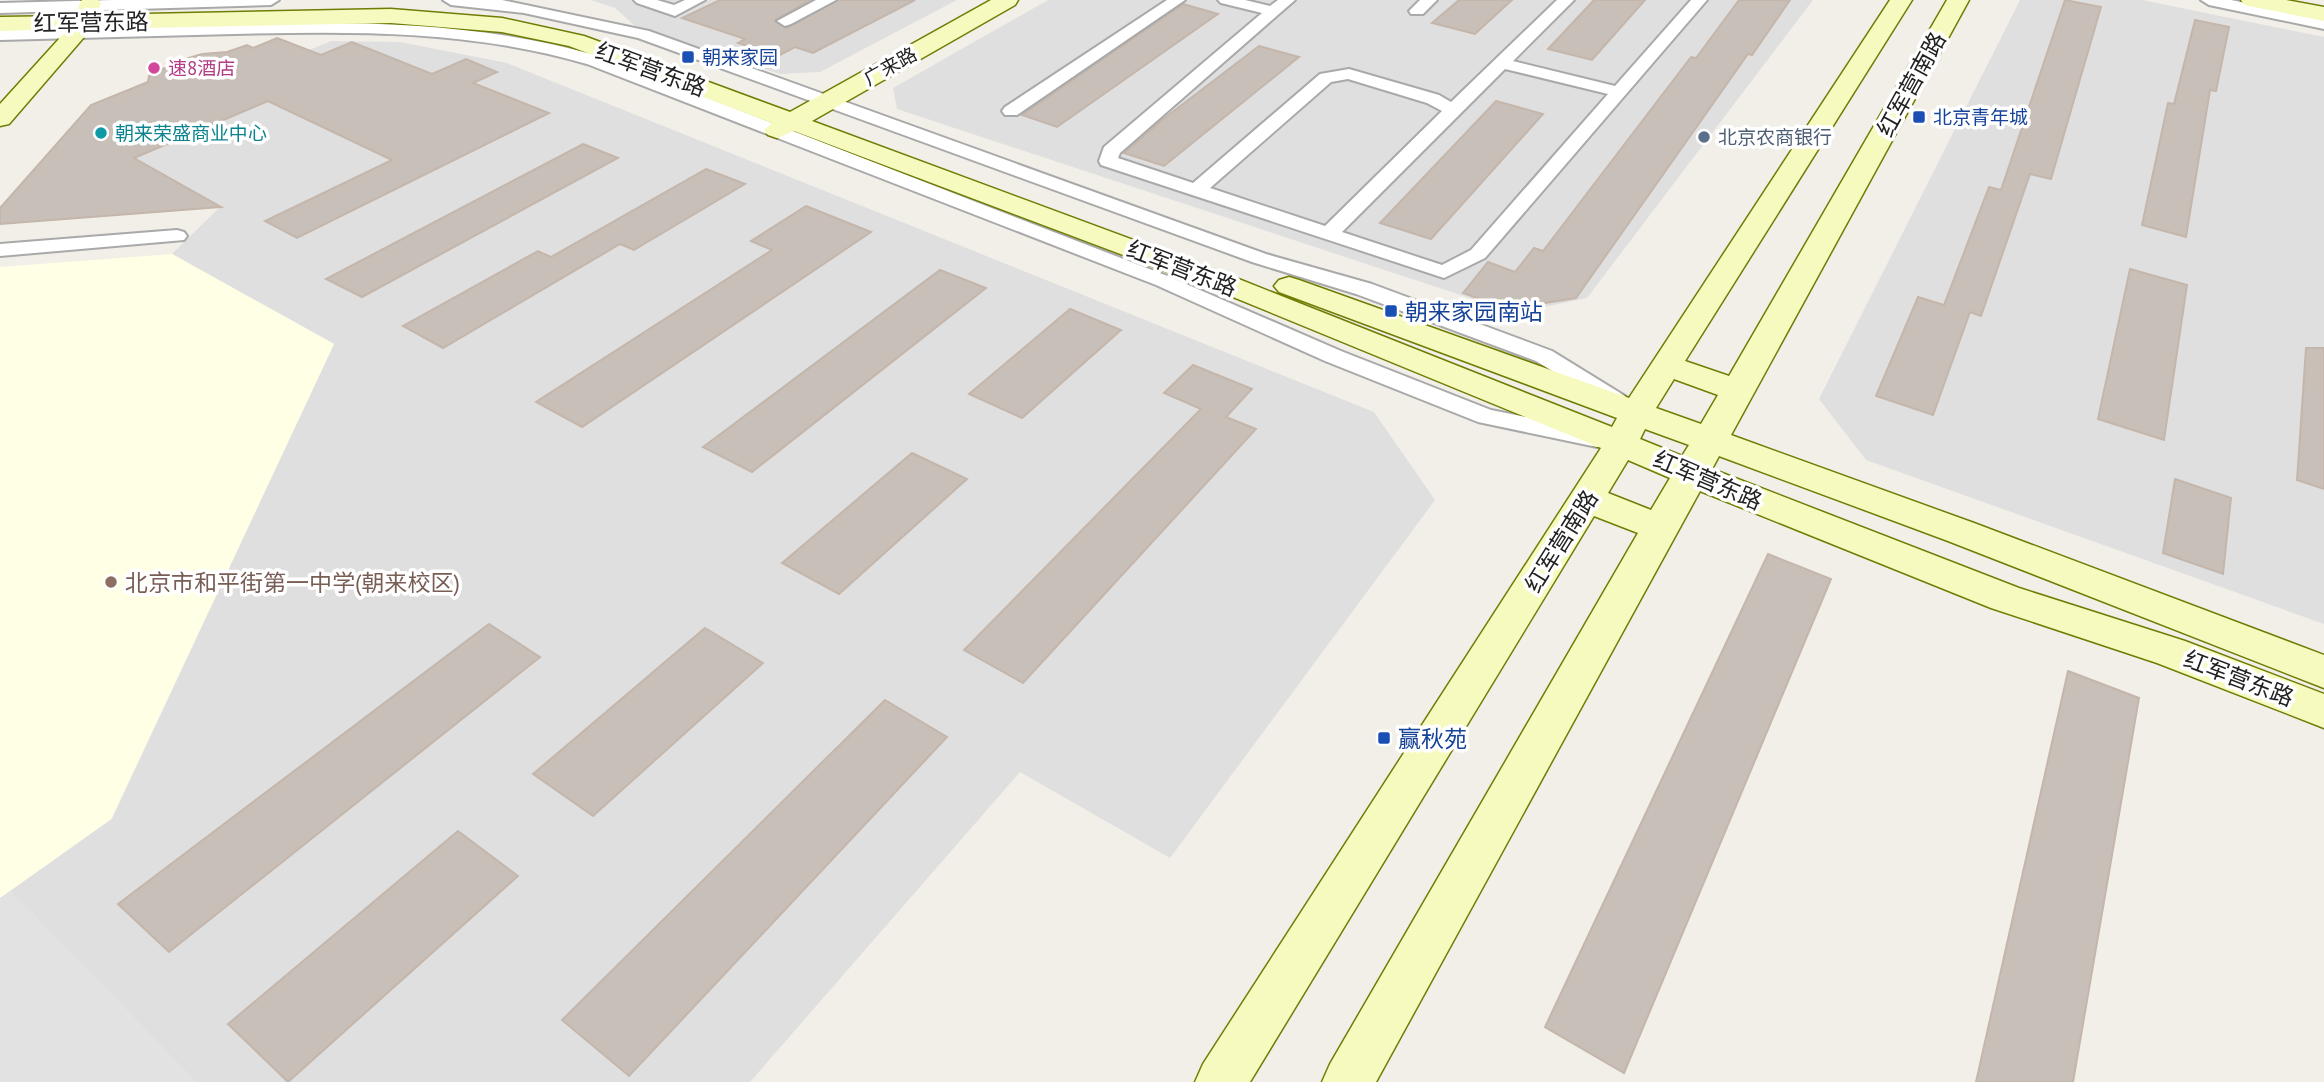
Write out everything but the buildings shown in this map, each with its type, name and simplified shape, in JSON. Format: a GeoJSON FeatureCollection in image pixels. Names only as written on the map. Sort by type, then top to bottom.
{"type":"FeatureCollection","features":[{"type":"Feature","properties":{"kind":"main road"},"geometry":{"type":"LineString","coordinates":[[1667,366],[1739,391]]}},
{"type":"Feature","properties":{"kind":"street"},"geometry":{"type":"LineString","coordinates":[[0,34],[86,15],[271,0]]}},
{"type":"Feature","properties":{"kind":"street"},"geometry":{"type":"LineString","coordinates":[[451,0],[506,4],[589,19],[643,34],[800,117],[1364,289],[1544,356],[1629,429]]}},
{"type":"Feature","properties":{"kind":"street"},"geometry":{"type":"LineString","coordinates":[[642,0],[675,11],[697,0]]}},
{"type":"Feature","properties":{"kind":"street"},"geometry":{"type":"LineString","coordinates":[[785,21],[828,0]]}},
{"type":"Feature","properties":{"kind":"street","name":"广来路"},"geometry":{"type":"LineString","coordinates":[[800,117],[1007,0]]}},
{"type":"Feature","properties":{"kind":"street"},"geometry":{"type":"LineString","coordinates":[[1011,111],[1177,0]]}},
{"type":"Feature","properties":{"kind":"street"},"geometry":{"type":"LineString","coordinates":[[1226,0],[1271,12]]}},
{"type":"Feature","properties":{"kind":"street"},"geometry":{"type":"LineString","coordinates":[[1287,0],[1111,151],[1108,161],[1444,272],[1478,254],[1699,0]]}},
{"type":"Feature","properties":{"kind":"street"},"geometry":{"type":"LineString","coordinates":[[1417,11],[1429,0]]}},
{"type":"Feature","properties":{"kind":"street"},"geometry":{"type":"LineString","coordinates":[[1328,234],[1566,0]]}},
{"type":"Feature","properties":{"kind":"street","name":"红军营南路"},"geometry":{"type":"LineString","coordinates":[[1221,1082],[1587,499],[1667,366],[1901,0]]}},
{"type":"Feature","properties":{"kind":"street","name":"红军营南路"},"geometry":{"type":"LineString","coordinates":[[1348,1082],[1958,0]]}},
{"type":"Feature","properties":{"kind":"street"},"geometry":{"type":"LineString","coordinates":[[2209,0],[2324,23]]}},
{"type":"Feature","properties":{"kind":"street"},"geometry":{"type":"LineString","coordinates":[[2252,0],[2324,14]]}},
{"type":"Feature","properties":{"kind":"street"},"geometry":{"type":"LineString","coordinates":[[0,8],[86,15]]}},
{"type":"Feature","properties":{"kind":"street"},"geometry":{"type":"LineString","coordinates":[[0,119],[86,15]]}},
{"type":"Feature","properties":{"kind":"street","name":"红军营东路"},"geometry":{"type":"LineString","coordinates":[[0,23],[86,15]]}},
{"type":"Feature","properties":{"kind":"street","name":"红军营东路"},"geometry":{"type":"LineString","coordinates":[[0,16],[428,18],[502,25],[551,35],[606,51],[800,117],[1507,396],[1629,429],[1702,457],[2005,598],[2171,652],[2324,711]]}},
{"type":"Feature","properties":{"kind":"street"},"geometry":{"type":"LineString","coordinates":[[1502,63],[1619,92]]}},
{"type":"Feature","properties":{"kind":"street"},"geometry":{"type":"LineString","coordinates":[[1196,190],[1326,78],[1349,74],[1433,99],[1454,110]]}},
{"type":"Feature","properties":{"kind":"street"},"geometry":{"type":"LineString","coordinates":[[0,250],[177,236]]}},
{"type":"Feature","properties":{"kind":"street","name":"红军营东路"},"geometry":{"type":"LineString","coordinates":[[1702,457],[1961,532],[2324,672]]}},
{"type":"Feature","properties":{"kind":"street"},"geometry":{"type":"LineString","coordinates":[[1587,499],[1661,528]]}},
{"type":"Feature","properties":{"kind":"shaded area"},"geometry":{"type":"Polygon","coordinates":[[[591,0],[957,0],[820,72],[780,74],[635,26],[615,8],[591,0]]]}},
{"type":"Feature","properties":{"kind":"shaded area"},"geometry":{"type":"Polygon","coordinates":[[[1048,0],[1813,0],[1587,298],[1515,313],[897,109],[893,88],[1048,0]]]}},
{"type":"Feature","properties":{"kind":"shaded area","name":"北京青年城"},"geometry":{"type":"Polygon","coordinates":[[[2020,0],[2142,0],[2324,37],[2324,624],[1866,460],[1819,399],[2020,0]]]}},
{"type":"Feature","properties":{"kind":"shaded area"},"geometry":{"type":"Polygon","coordinates":[[[331,41],[400,42],[507,63],[1374,412],[1435,500],[1170,858],[1020,772],[750,1082],[196,1082],[10,891],[112,819],[334,344],[172,254],[220,207],[122,151],[148,115],[331,41]]]}},
{"type":"Feature","properties":{"kind":"shaded area","name":"北京市和平街第一中学(朝来校区)"},"geometry":{"type":"Polygon","coordinates":[[[172,254],[334,344],[111,819],[0,898],[0,267],[172,254]]]}},
{"type":"Feature","properties":{"kind":"shaded area"},"geometry":{"type":"Polygon","coordinates":[[[10,891],[196,1082],[0,1082],[0,898],[10,891]]]}},
{"type":"Feature","properties":{"kind":"place","name":"朝来家园"},"geometry":{"type":"Point","coordinates":[688,57]}},
{"type":"Feature","properties":{"kind":"place","name":"速8酒店"},"geometry":{"type":"Point","coordinates":[154,68]}},
{"type":"Feature","properties":{"kind":"place","name":"北京青年城"},"geometry":{"type":"Point","coordinates":[1919,117]}},
{"type":"Feature","properties":{"kind":"place","name":"朝来荣盛商业中心"},"geometry":{"type":"Point","coordinates":[101,133]}},
{"type":"Feature","properties":{"kind":"place","name":"北京农商银行"},"geometry":{"type":"Point","coordinates":[1704,137]}},
{"type":"Feature","properties":{"kind":"place","name":"朝来家园南站"},"geometry":{"type":"Point","coordinates":[1391,311]}},
{"type":"Feature","properties":{"kind":"place","name":"北京市和平街第一中学(朝来校区)"},"geometry":{"type":"Point","coordinates":[111,582]}},
{"type":"Feature","properties":{"kind":"place","name":"赢秋苑"},"geometry":{"type":"Point","coordinates":[1384,738]}}]}
